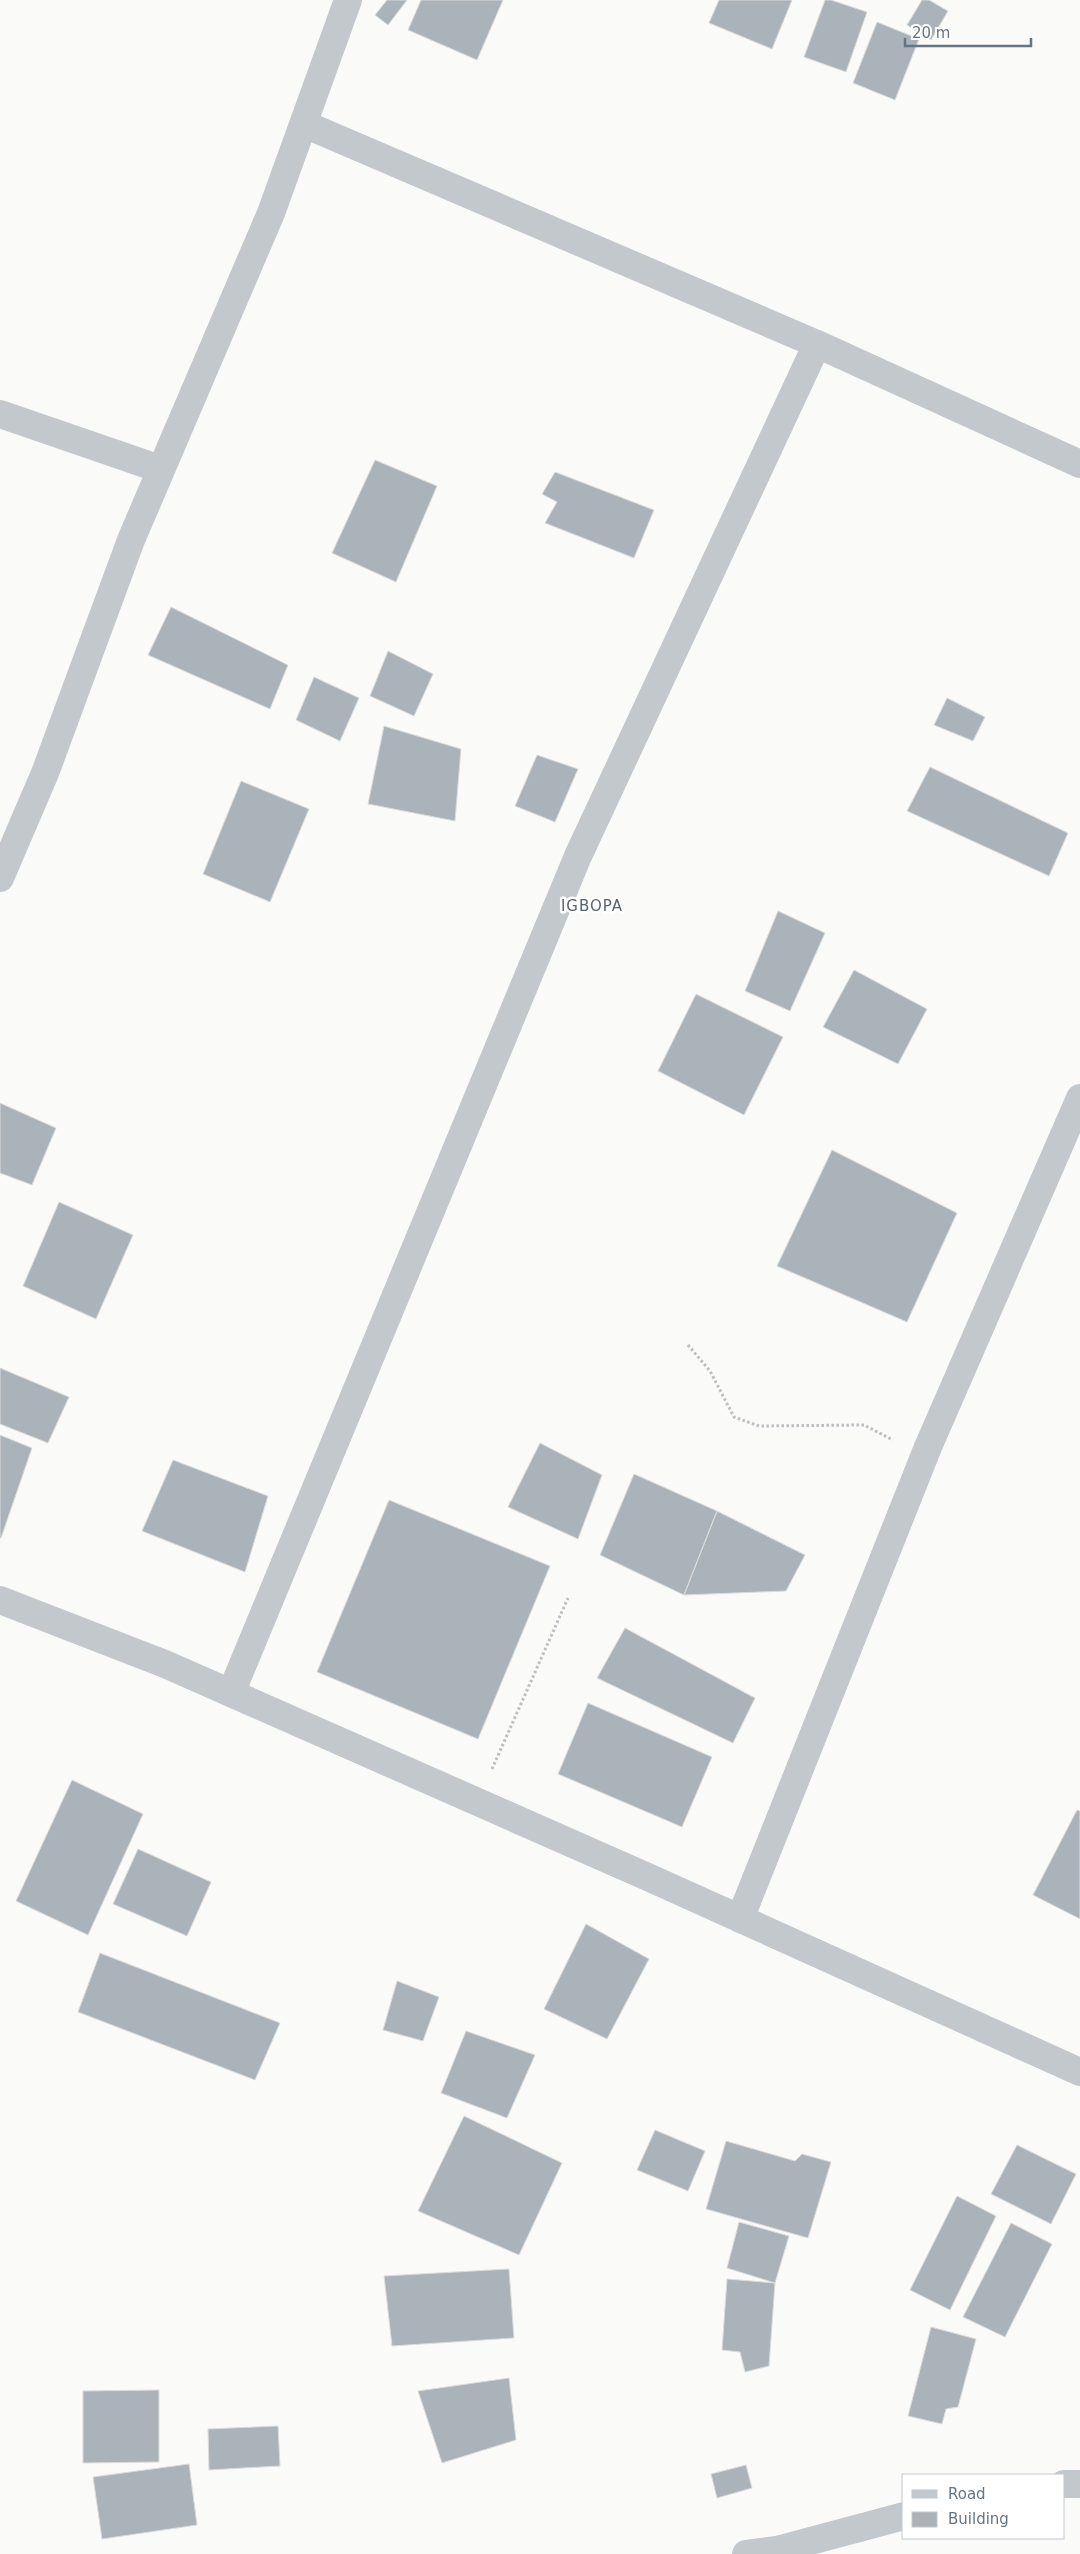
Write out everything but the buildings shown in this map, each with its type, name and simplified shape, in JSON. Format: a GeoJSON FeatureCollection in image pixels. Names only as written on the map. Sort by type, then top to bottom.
{"type":"FeatureCollection","features":[{"type":"Feature","properties":{"kind":"street"},"geometry":{"type":"LineString","coordinates":[[0,878],[45,773],[131,540],[160,469],[268,222],[347,0]]}},
{"type":"Feature","properties":{"kind":"street"},"geometry":{"type":"LineString","coordinates":[[304,124],[817,344],[1080,464]]}},
{"type":"Feature","properties":{"kind":"street"},"geometry":{"type":"LineString","coordinates":[[231,1693],[578,856],[817,344]]}},
{"type":"Feature","properties":{"kind":"street"},"geometry":{"type":"LineString","coordinates":[[0,414],[160,469]]}},
{"type":"Feature","properties":{"kind":"street"},"geometry":{"type":"LineString","coordinates":[[740,1919],[928,1447],[1080,1098]]}},
{"type":"Feature","properties":{"kind":"street"},"geometry":{"type":"LineString","coordinates":[[0,1600],[165,1664],[1080,2072]]}},
{"type":"Feature","properties":{"kind":"street"},"geometry":{"type":"LineString","coordinates":[[1065,2484],[1080,2484]]}},
{"type":"Feature","properties":{"kind":"street"},"geometry":{"type":"LineString","coordinates":[[746,2554],[777,2550],[902,2517]]}},
{"type":"Feature","properties":{"kind":"path"},"geometry":{"type":"LineString","coordinates":[[688,1345],[710,1371],[734,1417],[760,1426],[864,1425],[889,1440],[928,1447]]}},
{"type":"Feature","properties":{"kind":"path"},"geometry":{"type":"LineString","coordinates":[[478,1802],[568,1598]]}},
{"type":"Feature","properties":{"kind":"district","name":"IGBOPA"},"geometry":{"type":"Point","coordinates":[592,906]}}]}
